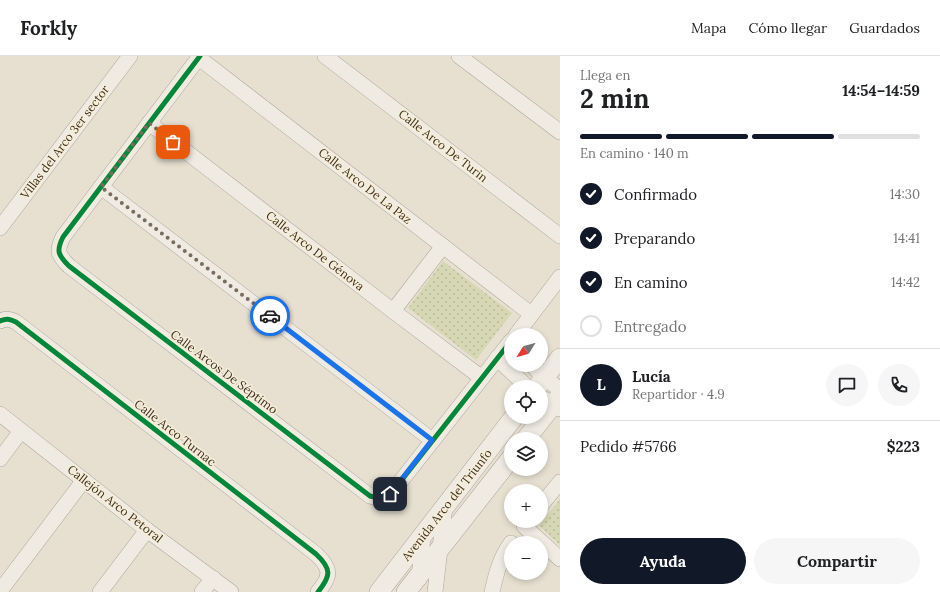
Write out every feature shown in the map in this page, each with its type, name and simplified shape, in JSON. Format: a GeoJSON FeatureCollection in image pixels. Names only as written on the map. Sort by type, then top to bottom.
{"type":"FeatureCollection","features":[{"type":"Feature","properties":{"kind":"street","name":"Villas del Arco 3er sector"},"geometry":{"type":"LineString","coordinates":[[0,228],[130,56]]}},
{"type":"Feature","properties":{"kind":"street","name":"Calle Arco De Turin"},"geometry":{"type":"LineString","coordinates":[[326,56],[560,236]]}},
{"type":"Feature","properties":{"kind":"street"},"geometry":{"type":"LineString","coordinates":[[459,56],[560,132]]}},
{"type":"Feature","properties":{"kind":"street"},"geometry":{"type":"LineString","coordinates":[[200,57],[101,187],[432,440],[504,351]]}},
{"type":"Feature","properties":{"kind":"street","name":"Calle Arco De La Paz"},"geometry":{"type":"LineString","coordinates":[[200,57],[531,314]]}},
{"type":"Feature","properties":{"kind":"street","name":"Calle Arco De Génova"},"geometry":{"type":"LineString","coordinates":[[149,123],[482,378]]}},
{"type":"Feature","properties":{"kind":"street","name":"Calle Arcos De Séptimo"},"geometry":{"type":"LineString","coordinates":[[101,187],[63,237],[59,245],[58,253],[62,260],[69,266],[370,496],[382,498],[390,494],[432,440]]}},
{"type":"Feature","properties":{"kind":"street"},"geometry":{"type":"LineString","coordinates":[[393,311],[443,246]]}},
{"type":"Feature","properties":{"kind":"street"},"geometry":{"type":"LineString","coordinates":[[521,328],[560,277]]}},
{"type":"Feature","properties":{"kind":"street","name":"Calle Arco Turnac"},"geometry":{"type":"LineString","coordinates":[[2,320],[10,319],[16,322],[316,554],[328,569],[328,577],[318,592]]}},
{"type":"Feature","properties":{"kind":"street"},"geometry":{"type":"LineString","coordinates":[[498,358],[520,380]]}},
{"type":"Feature","properties":{"kind":"street"},"geometry":{"type":"LineString","coordinates":[[531,432],[555,399],[538,377],[560,358]]}},
{"type":"Feature","properties":{"kind":"street","name":"Callejón Arco Petoral"},"geometry":{"type":"LineString","coordinates":[[0,414],[147,530],[231,592]]}},
{"type":"Feature","properties":{"kind":"street","name":"Avenida Arco del Triunfo"},"geometry":{"type":"LineString","coordinates":[[379,592],[509,424]]}},
{"type":"Feature","properties":{"kind":"street"},"geometry":{"type":"LineString","coordinates":[[0,459],[21,431]]}},
{"type":"Feature","properties":{"kind":"street","name":"Avenida Arco del Triunfo"},"geometry":{"type":"LineString","coordinates":[[406,592],[418,584],[441,547],[504,467]]}},
{"type":"Feature","properties":{"kind":"street"},"geometry":{"type":"LineString","coordinates":[[0,591],[84,480]]}},
{"type":"Feature","properties":{"kind":"street"},"geometry":{"type":"LineString","coordinates":[[548,497],[560,482]]}},
{"type":"Feature","properties":{"kind":"street"},"geometry":{"type":"LineString","coordinates":[[436,592],[446,506]]}},
{"type":"Feature","properties":{"kind":"street"},"geometry":{"type":"LineString","coordinates":[[531,528],[560,559]]}},
{"type":"Feature","properties":{"kind":"street"},"geometry":{"type":"LineString","coordinates":[[100,592],[147,530]]}},
{"type":"Feature","properties":{"kind":"street"},"geometry":{"type":"LineString","coordinates":[[418,584],[423,536]]}},
{"type":"Feature","properties":{"kind":"street"},"geometry":{"type":"LineString","coordinates":[[492,592],[499,565],[504,553]]}},
{"type":"Feature","properties":{"kind":"street"},"geometry":{"type":"LineString","coordinates":[[202,592],[213,578]]}},
{"type":"Feature","properties":{"kind":"green space"},"geometry":{"type":"Polygon","coordinates":[[[443,261],[512,313],[476,360],[408,308],[443,261]]]}},
{"type":"Feature","properties":{"kind":"green space"},"geometry":{"type":"Polygon","coordinates":[[[560,499],[560,545],[541,528],[548,528],[548,514],[560,499]]]}},
{"type":"Feature","properties":{"kind":"cycle path"},"geometry":{"type":"LineString","coordinates":[[200,56],[63,237],[59,246],[59,253],[62,259],[69,266],[370,496],[375,497],[385,496],[397,486],[504,350]]}},
{"type":"Feature","properties":{"kind":"cycle path"},"geometry":{"type":"LineString","coordinates":[[0,321],[8,319],[16,322],[316,554],[325,564],[328,573],[318,592]]}},
{"type":"Feature","properties":{"kind":"way so far"},"geometry":{"type":"LineString","coordinates":[[173,142],[149,123],[101,187],[270,316]]}},
{"type":"Feature","properties":{"kind":"route"},"geometry":{"type":"LineString","coordinates":[[270,316],[432,440],[390,494]]}}]}
